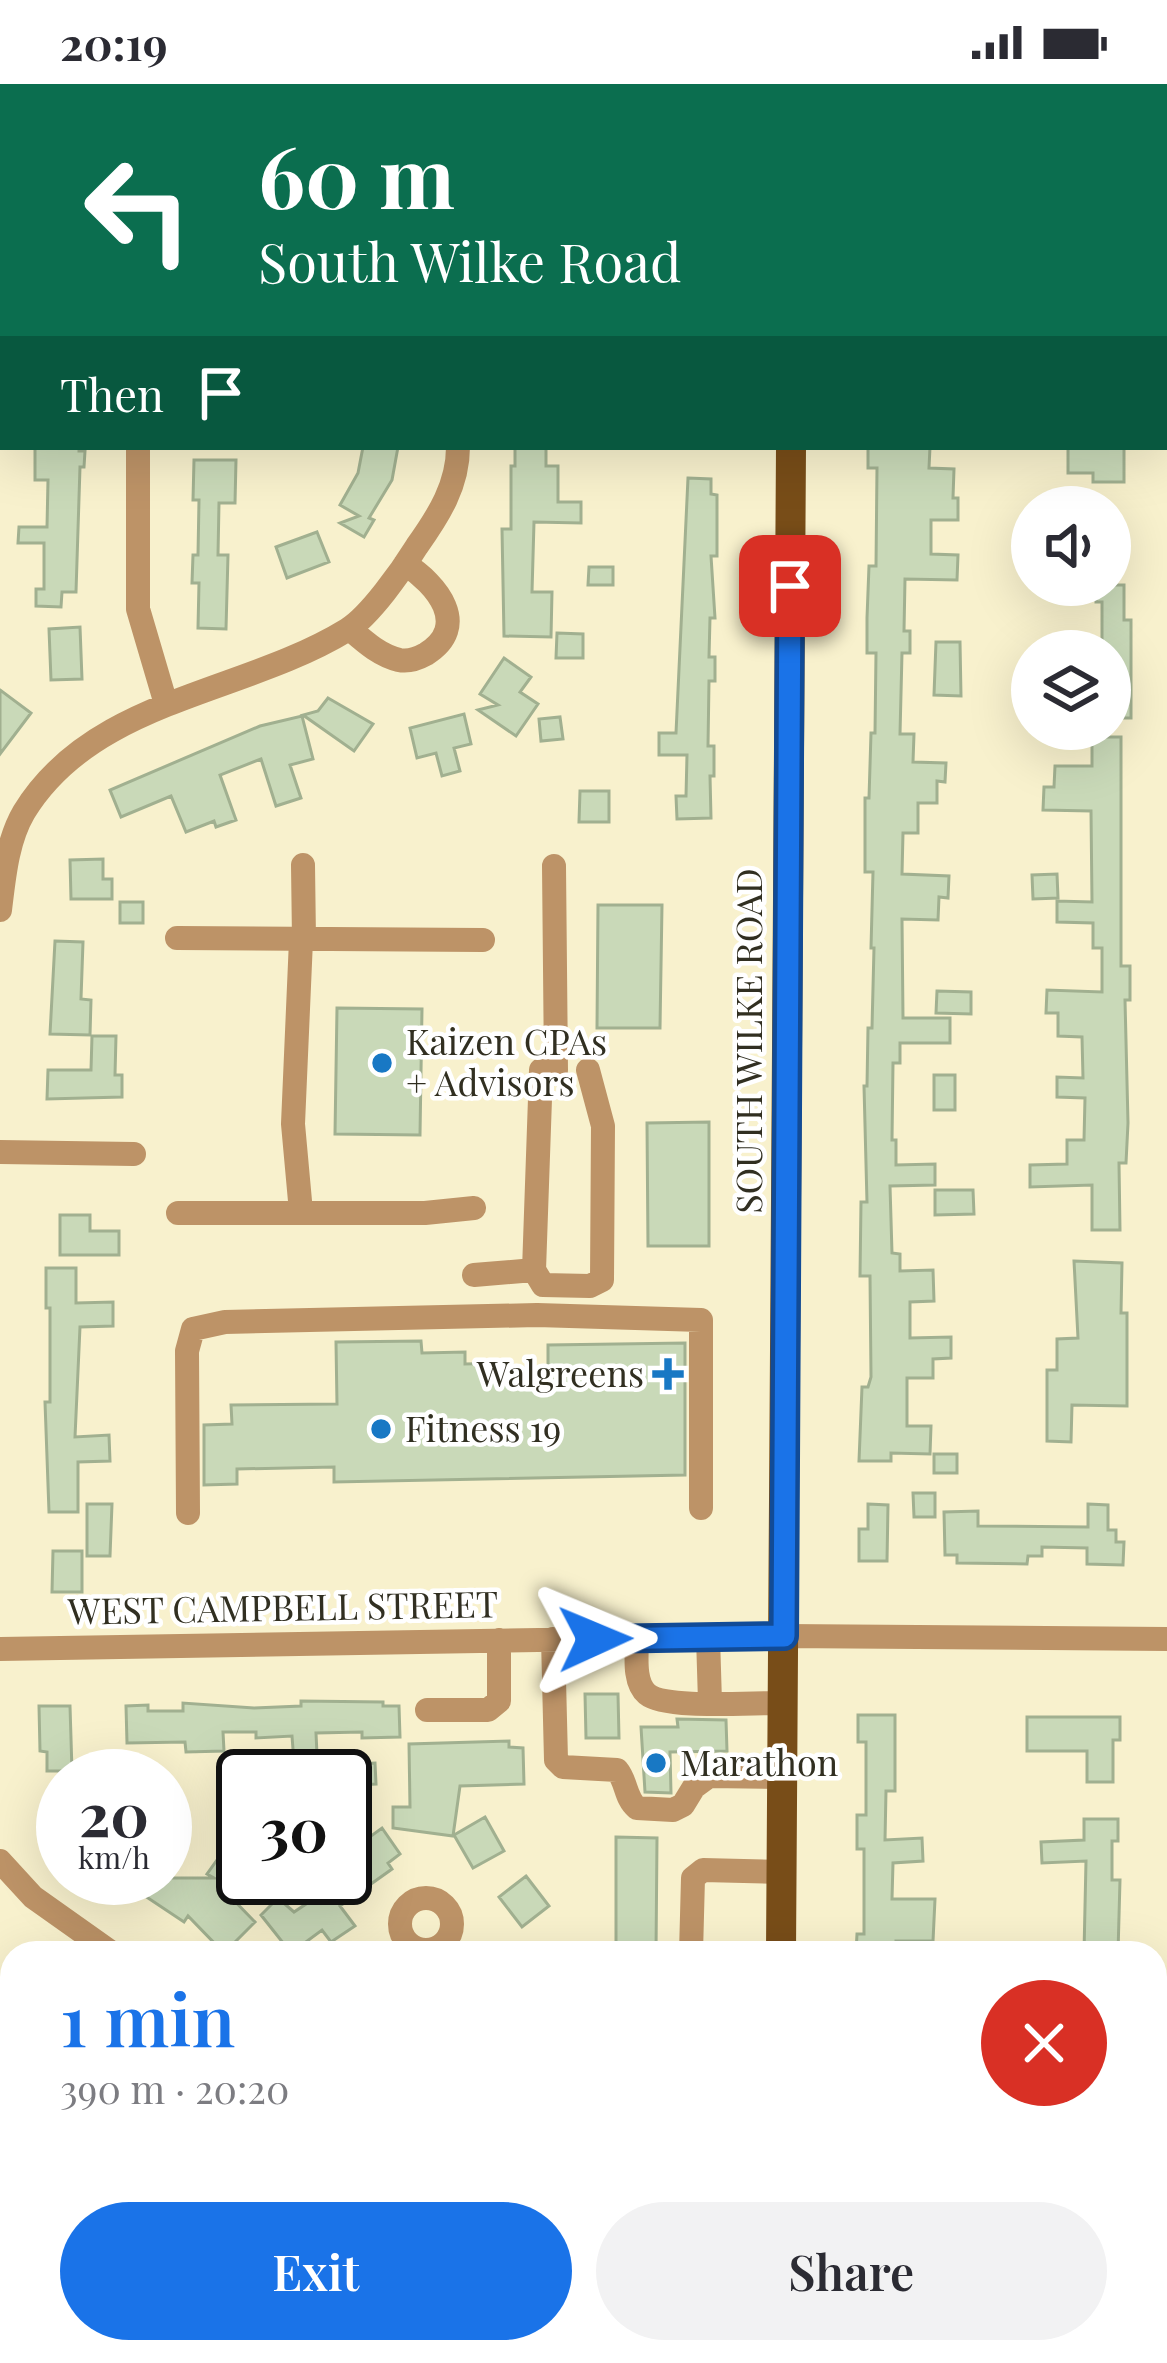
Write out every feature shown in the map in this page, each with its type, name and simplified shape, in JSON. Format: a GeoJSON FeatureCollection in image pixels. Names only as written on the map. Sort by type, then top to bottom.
{"type":"FeatureCollection","features":[{"type":"Feature","properties":{"kind":"main road","name":"SOUTH WILKE ROAD"},"geometry":{"type":"LineString","coordinates":[[781,1941],[791,450]]}},
{"type":"Feature","properties":{"kind":"street"},"geometry":{"type":"LineString","coordinates":[[138,450],[138,609],[166,704]]}},
{"type":"Feature","properties":{"kind":"street"},"geometry":{"type":"LineString","coordinates":[[0,910],[6,862],[22,814],[59,768],[100,739],[166,704],[350,629],[406,564],[444,502],[458,472],[458,450]]}},
{"type":"Feature","properties":{"kind":"street"},"geometry":{"type":"LineString","coordinates":[[350,629],[374,650],[404,662],[434,648],[449,622],[447,607],[426,577],[406,564]]}},
{"type":"Feature","properties":{"kind":"street"},"geometry":{"type":"LineString","coordinates":[[301,1212],[293,1107],[303,865]]}},
{"type":"Feature","properties":{"kind":"street"},"geometry":{"type":"LineString","coordinates":[[554,866],[548,1070],[534,1270],[543,1285],[598,1286],[602,1280],[603,1126],[588,1070]]}},
{"type":"Feature","properties":{"kind":"street"},"geometry":{"type":"LineString","coordinates":[[177,938],[483,940]]}},
{"type":"Feature","properties":{"kind":"street"},"geometry":{"type":"LineString","coordinates":[[0,1152],[134,1154]]}},
{"type":"Feature","properties":{"kind":"street"},"geometry":{"type":"LineString","coordinates":[[178,1213],[425,1213],[474,1208]]}},
{"type":"Feature","properties":{"kind":"street"},"geometry":{"type":"LineString","coordinates":[[474,1275],[534,1270]]}},
{"type":"Feature","properties":{"kind":"street"},"geometry":{"type":"LineString","coordinates":[[188,1513],[187,1351],[193,1329],[225,1322],[537,1315],[701,1320],[701,1508]]}},
{"type":"Feature","properties":{"kind":"street","name":"WEST CAMPBELL STREET"},"geometry":{"type":"LineString","coordinates":[[0,1648],[784,1636],[1167,1639]]}},
{"type":"Feature","properties":{"kind":"street"},"geometry":{"type":"LineString","coordinates":[[707,1637],[710,1702]]}},
{"type":"Feature","properties":{"kind":"street"},"geometry":{"type":"LineString","coordinates":[[637,1638],[638,1679],[646,1694],[666,1702],[784,1702]]}},
{"type":"Feature","properties":{"kind":"street"},"geometry":{"type":"LineString","coordinates":[[427,1710],[488,1710],[499,1701],[499,1640]]}},
{"type":"Feature","properties":{"kind":"street"},"geometry":{"type":"LineString","coordinates":[[554,1640],[556,1760],[562,1767],[617,1770],[637,1808],[673,1810],[709,1776],[783,1777]]}},
{"type":"Feature","properties":{"kind":"street"},"geometry":{"type":"LineString","coordinates":[[0,1861],[33,1897],[95,1941]]}},
{"type":"Feature","properties":{"kind":"street"},"geometry":{"type":"LineString","coordinates":[[691,1941],[693,1878],[698,1873],[782,1872]]}},
{"type":"Feature","properties":{"kind":"building"},"geometry":{"type":"Polygon","coordinates":[[[35,450],[85,451],[84,467],[80,467],[76,592],[62,592],[61,607],[36,606],[36,589],[44,589],[44,543],[18,543],[19,527],[47,527],[48,480],[35,480],[35,450]]]}},
{"type":"Feature","properties":{"kind":"building"},"geometry":{"type":"Polygon","coordinates":[[[362,450],[397,450],[392,480],[369,518],[374,520],[364,537],[340,523],[359,516],[340,505],[358,473],[362,450]]]}},
{"type":"Feature","properties":{"kind":"building"},"geometry":{"type":"Polygon","coordinates":[[[515,450],[546,450],[546,466],[558,466],[558,502],[581,502],[581,523],[534,522],[532,592],[552,592],[551,637],[504,636],[502,529],[511,529],[511,466],[515,466],[515,450]]]}},
{"type":"Feature","properties":{"kind":"building"},"geometry":{"type":"Polygon","coordinates":[[[868,450],[930,450],[929,468],[954,469],[953,498],[958,498],[958,520],[931,520],[931,554],[958,555],[957,580],[905,579],[904,631],[910,631],[910,653],[902,653],[900,734],[914,734],[913,762],[946,763],[945,782],[937,781],[937,803],[918,803],[918,833],[903,833],[902,874],[949,876],[948,898],[939,897],[938,920],[902,919],[903,1018],[950,1018],[950,1043],[900,1043],[900,1063],[893,1063],[896,1165],[935,1164],[935,1185],[890,1186],[892,1253],[900,1254],[900,1271],[933,1270],[934,1301],[910,1302],[910,1338],[951,1337],[951,1358],[933,1359],[933,1378],[907,1378],[907,1426],[931,1426],[930,1454],[891,1453],[891,1461],[859,1461],[862,1387],[868,1387],[871,1377],[870,1276],[860,1276],[861,1202],[867,1202],[864,1086],[868,1028],[872,1028],[874,948],[873,872],[865,872],[865,798],[869,798],[871,733],[875,733],[876,653],[867,653],[867,618],[869,566],[876,566],[877,468],[868,468],[868,450]]]}},
{"type":"Feature","properties":{"kind":"building"},"geometry":{"type":"Polygon","coordinates":[[[1068,450],[1124,450],[1124,482],[1093,482],[1093,473],[1068,473],[1068,450]]]}},
{"type":"Feature","properties":{"kind":"building"},"geometry":{"type":"Polygon","coordinates":[[[194,460],[236,460],[235,503],[219,503],[218,555],[228,555],[226,629],[198,628],[199,583],[192,583],[193,555],[198,555],[199,500],[193,500],[194,460]]]}},
{"type":"Feature","properties":{"kind":"building"},"geometry":{"type":"Polygon","coordinates":[[[688,478],[711,479],[711,494],[717,495],[717,556],[711,556],[715,618],[710,618],[709,657],[715,657],[715,681],[709,681],[708,746],[714,746],[714,776],[710,776],[711,818],[677,819],[676,796],[686,796],[687,755],[659,755],[659,733],[676,733],[688,478]]]}},
{"type":"Feature","properties":{"kind":"building"},"geometry":{"type":"Polygon","coordinates":[[[317,532],[329,562],[287,578],[276,547],[317,532]]]}},
{"type":"Feature","properties":{"kind":"building"},"geometry":{"type":"Polygon","coordinates":[[[589,567],[613,567],[613,585],[588,585],[589,567]]]}},
{"type":"Feature","properties":{"kind":"building"},"geometry":{"type":"Polygon","coordinates":[[[1102,606],[1124,606],[1124,620],[1131,620],[1131,630],[1102,630],[1102,606]]]}},
{"type":"Feature","properties":{"kind":"building"},"geometry":{"type":"Polygon","coordinates":[[[80,627],[82,679],[51,680],[49,629],[80,627]]]}},
{"type":"Feature","properties":{"kind":"building"},"geometry":{"type":"Polygon","coordinates":[[[557,633],[583,634],[583,658],[556,658],[557,633]]]}},
{"type":"Feature","properties":{"kind":"building"},"geometry":{"type":"Polygon","coordinates":[[[936,642],[960,642],[961,696],[934,695],[936,642]]]}},
{"type":"Feature","properties":{"kind":"building"},"geometry":{"type":"Polygon","coordinates":[[[504,658],[531,677],[520,692],[538,704],[516,736],[478,710],[498,705],[480,694],[504,658]]]}},
{"type":"Feature","properties":{"kind":"building"},"geometry":{"type":"Polygon","coordinates":[[[0,690],[31,713],[0,754],[0,690]]]}},
{"type":"Feature","properties":{"kind":"building"},"geometry":{"type":"Polygon","coordinates":[[[328,698],[373,724],[354,751],[303,715],[318,711],[328,698]]]}},
{"type":"Feature","properties":{"kind":"building"},"geometry":{"type":"Polygon","coordinates":[[[464,714],[471,744],[454,748],[460,771],[442,776],[436,753],[417,758],[410,728],[464,714]]]}},
{"type":"Feature","properties":{"kind":"building"},"geometry":{"type":"Polygon","coordinates":[[[302,716],[313,759],[290,765],[301,798],[276,806],[261,759],[220,775],[236,820],[216,827],[214,821],[186,832],[171,796],[121,817],[110,790],[260,726],[302,716]]]}},
{"type":"Feature","properties":{"kind":"building"},"geometry":{"type":"Polygon","coordinates":[[[560,717],[563,739],[541,741],[539,719],[560,717]]]}},
{"type":"Feature","properties":{"kind":"building"},"geometry":{"type":"Polygon","coordinates":[[[1092,750],[1121,750],[1121,966],[1130,966],[1130,1000],[1125,1000],[1128,1123],[1126,1163],[1119,1163],[1120,1230],[1092,1230],[1092,1185],[1030,1187],[1030,1165],[1067,1164],[1067,1140],[1084,1140],[1085,1098],[1057,1097],[1057,1077],[1083,1078],[1082,1037],[1058,1036],[1058,1013],[1046,1013],[1047,990],[1102,992],[1102,948],[1093,948],[1093,923],[1057,922],[1057,901],[1092,902],[1091,811],[1043,810],[1044,787],[1054,787],[1055,766],[1092,766],[1092,750]]]}},
{"type":"Feature","properties":{"kind":"building"},"geometry":{"type":"Polygon","coordinates":[[[580,791],[609,791],[609,822],[579,822],[580,791]]]}},
{"type":"Feature","properties":{"kind":"building"},"geometry":{"type":"Polygon","coordinates":[[[103,859],[103,879],[112,879],[112,899],[71,899],[70,860],[103,859]]]}},
{"type":"Feature","properties":{"kind":"building"},"geometry":{"type":"Polygon","coordinates":[[[1057,874],[1058,898],[1033,899],[1032,875],[1057,874]]]}},
{"type":"Feature","properties":{"kind":"building"},"geometry":{"type":"Polygon","coordinates":[[[120,902],[143,902],[143,923],[120,923],[120,902]]]}},
{"type":"Feature","properties":{"kind":"building"},"geometry":{"type":"Polygon","coordinates":[[[598,905],[662,905],[660,1028],[597,1028],[598,905]]]}},
{"type":"Feature","properties":{"kind":"building"},"geometry":{"type":"Polygon","coordinates":[[[55,941],[83,942],[81,999],[91,1000],[90,1035],[50,1034],[55,941]]]}},
{"type":"Feature","properties":{"kind":"building"},"geometry":{"type":"Polygon","coordinates":[[[937,991],[971,992],[971,1014],[936,1013],[937,991]]]}},
{"type":"Feature","properties":{"kind":"building"},"geometry":{"type":"Polygon","coordinates":[[[337,1008],[422,1009],[420,1135],[335,1134],[337,1008]]]}},
{"type":"Feature","properties":{"kind":"building"},"geometry":{"type":"Polygon","coordinates":[[[92,1036],[116,1036],[115,1075],[122,1075],[122,1097],[47,1099],[48,1070],[91,1070],[92,1036]]]}},
{"type":"Feature","properties":{"kind":"building"},"geometry":{"type":"Polygon","coordinates":[[[934,1075],[955,1075],[955,1110],[934,1110],[934,1075]]]}},
{"type":"Feature","properties":{"kind":"building"},"geometry":{"type":"Polygon","coordinates":[[[709,1122],[709,1246],[648,1246],[647,1123],[709,1122]]]}},
{"type":"Feature","properties":{"kind":"building"},"geometry":{"type":"Polygon","coordinates":[[[935,1190],[973,1190],[974,1214],[935,1215],[935,1190]]]}},
{"type":"Feature","properties":{"kind":"building"},"geometry":{"type":"Polygon","coordinates":[[[60,1215],[90,1215],[90,1231],[119,1231],[119,1255],[60,1255],[60,1215]]]}},
{"type":"Feature","properties":{"kind":"building"},"geometry":{"type":"Polygon","coordinates":[[[1074,1261],[1122,1263],[1127,1406],[1072,1405],[1071,1442],[1047,1441],[1047,1370],[1057,1370],[1057,1339],[1078,1338],[1074,1261]]]}},
{"type":"Feature","properties":{"kind":"building"},"geometry":{"type":"Polygon","coordinates":[[[46,1268],[76,1268],[76,1303],[113,1302],[113,1326],[80,1327],[75,1437],[109,1435],[110,1461],[78,1462],[78,1512],[49,1512],[46,1268]]]}},
{"type":"Feature","properties":{"kind":"building"},"geometry":{"type":"Polygon","coordinates":[[[421,1341],[422,1353],[465,1352],[465,1364],[512,1363],[513,1385],[548,1384],[548,1345],[685,1343],[685,1475],[334,1482],[334,1467],[237,1469],[237,1484],[204,1485],[204,1425],[232,1424],[231,1405],[337,1404],[336,1342],[421,1341]]]}},
{"type":"Feature","properties":{"kind":"building"},"geometry":{"type":"Polygon","coordinates":[[[934,1454],[957,1454],[957,1473],[934,1473],[934,1454]]]}},
{"type":"Feature","properties":{"kind":"building"},"geometry":{"type":"Polygon","coordinates":[[[913,1493],[935,1493],[935,1517],[914,1517],[913,1493]]]}},
{"type":"Feature","properties":{"kind":"building"},"geometry":{"type":"Polygon","coordinates":[[[87,1504],[112,1504],[110,1556],[87,1556],[87,1504]]]}},
{"type":"Feature","properties":{"kind":"building"},"geometry":{"type":"Polygon","coordinates":[[[868,1504],[888,1505],[887,1561],[859,1561],[859,1529],[868,1529],[868,1504]]]}},
{"type":"Feature","properties":{"kind":"building"},"geometry":{"type":"Polygon","coordinates":[[[1088,1504],[1108,1505],[1108,1530],[1116,1530],[1116,1542],[1124,1542],[1123,1565],[1087,1564],[1087,1548],[1042,1547],[1042,1556],[1028,1556],[1027,1564],[957,1563],[957,1555],[945,1555],[944,1512],[978,1511],[978,1526],[1088,1527],[1088,1504]]]}},
{"type":"Feature","properties":{"kind":"building"},"geometry":{"type":"Polygon","coordinates":[[[53,1551],[82,1551],[82,1592],[52,1592],[53,1551]]]}},
{"type":"Feature","properties":{"kind":"building"},"geometry":{"type":"Polygon","coordinates":[[[585,1694],[618,1694],[619,1738],[586,1738],[585,1694]]]}},
{"type":"Feature","properties":{"kind":"building"},"geometry":{"type":"Polygon","coordinates":[[[301,1701],[399,1706],[400,1737],[316,1733],[317,1749],[293,1749],[292,1736],[256,1738],[256,1732],[223,1732],[224,1749],[192,1752],[185,1742],[127,1743],[126,1706],[183,1711],[183,1703],[301,1706],[301,1701]]]}},
{"type":"Feature","properties":{"kind":"building"},"geometry":{"type":"Polygon","coordinates":[[[39,1706],[70,1706],[71,1749],[40,1749],[39,1706]]]}},
{"type":"Feature","properties":{"kind":"building"},"geometry":{"type":"Polygon","coordinates":[[[858,1715],[895,1715],[895,1791],[886,1791],[885,1840],[922,1838],[923,1861],[893,1863],[892,1899],[935,1899],[933,1941],[857,1941],[857,1934],[864,1934],[864,1849],[857,1849],[857,1815],[866,1815],[866,1742],[858,1742],[858,1715]]]}},
{"type":"Feature","properties":{"kind":"building"},"geometry":{"type":"Polygon","coordinates":[[[1027,1717],[1120,1717],[1120,1740],[1113,1740],[1113,1782],[1087,1782],[1087,1751],[1027,1751],[1027,1717]]]}},
{"type":"Feature","properties":{"kind":"building"},"geometry":{"type":"Polygon","coordinates":[[[677,1719],[726,1720],[727,1751],[670,1752],[671,1793],[645,1792],[641,1727],[678,1727],[677,1719]]]}},
{"type":"Feature","properties":{"kind":"building"},"geometry":{"type":"Polygon","coordinates":[[[509,1741],[509,1747],[523,1748],[524,1784],[460,1786],[453,1836],[393,1828],[393,1807],[410,1807],[409,1744],[509,1741]]]}},
{"type":"Feature","properties":{"kind":"building"},"geometry":{"type":"Polygon","coordinates":[[[485,1817],[504,1851],[473,1868],[454,1835],[485,1817]]]}},
{"type":"Feature","properties":{"kind":"building"},"geometry":{"type":"Polygon","coordinates":[[[1084,1819],[1118,1819],[1118,1841],[1112,1841],[1112,1880],[1120,1880],[1118,1941],[1084,1941],[1086,1861],[1042,1863],[1041,1842],[1084,1840],[1084,1819]]]}},
{"type":"Feature","properties":{"kind":"building"},"geometry":{"type":"Polygon","coordinates":[[[382,1828],[400,1854],[388,1863],[392,1869],[372,1883],[372,1835],[382,1828]]]}},
{"type":"Feature","properties":{"kind":"building"},"geometry":{"type":"Polygon","coordinates":[[[616,1837],[657,1838],[656,1941],[616,1941],[616,1837]]]}},
{"type":"Feature","properties":{"kind":"building"},"geometry":{"type":"Polygon","coordinates":[[[216,1861],[216,1905],[239,1905],[255,1922],[236,1941],[212,1941],[188,1916],[184,1922],[158,1905],[192,1905],[192,1878],[214,1878],[207,1874],[216,1861]]]}},
{"type":"Feature","properties":{"kind":"building"},"geometry":{"type":"Polygon","coordinates":[[[526,1876],[549,1906],[522,1927],[499,1897],[526,1876]]]}},
{"type":"Feature","properties":{"kind":"building"},"geometry":{"type":"Polygon","coordinates":[[[271,1905],[286,1905],[294,1912],[304,1905],[341,1905],[355,1926],[332,1941],[322,1930],[307,1941],[282,1941],[261,1915],[271,1905]]]}},
{"type":"Feature","properties":{"kind":"place","name":"Kaizen CPAs + Advisors"},"geometry":{"type":"Point","coordinates":[382,1063]}},
{"type":"Feature","properties":{"kind":"place","name":"Walgreens"},"geometry":{"type":"Point","coordinates":[668,1374]}},
{"type":"Feature","properties":{"kind":"place","name":"Fitness 19"},"geometry":{"type":"Point","coordinates":[381,1429]}},
{"type":"Feature","properties":{"kind":"place","name":"Marathon"},"geometry":{"type":"Point","coordinates":[656,1763]}},
{"type":"Feature","properties":{"kind":"route"},"geometry":{"type":"LineString","coordinates":[[595,1639],[784,1636],[790,586]]}}]}
